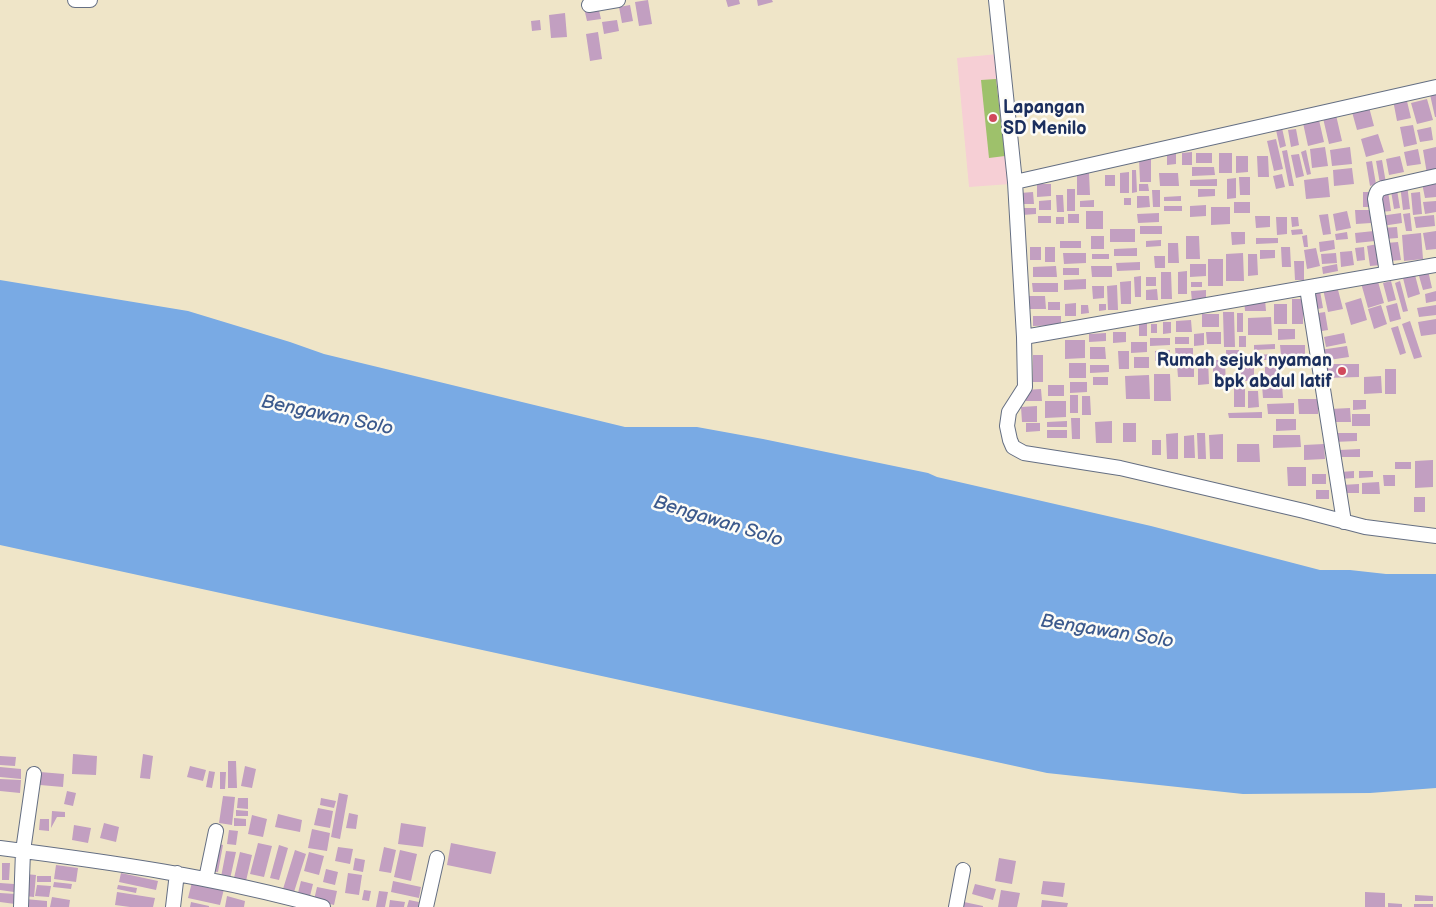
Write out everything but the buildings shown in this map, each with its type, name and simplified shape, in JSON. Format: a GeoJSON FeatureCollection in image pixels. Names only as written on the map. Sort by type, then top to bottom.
{"type":"FeatureCollection","features":[{"type":"Feature","properties":{"kind":"street"},"geometry":{"type":"LineString","coordinates":[[75,0],[90,0]]}},
{"type":"Feature","properties":{"kind":"street"},"geometry":{"type":"LineString","coordinates":[[589,5],[618,0]]}},
{"type":"Feature","properties":{"kind":"street"},"geometry":{"type":"LineString","coordinates":[[996,0],[1015,182],[1024,337],[1025,387],[1009,412],[1007,426],[1010,440],[1014,446],[1024,453],[1120,468],[1365,527],[1436,536]]}},
{"type":"Feature","properties":{"kind":"street"},"geometry":{"type":"LineString","coordinates":[[1015,182],[1436,87]]}},
{"type":"Feature","properties":{"kind":"street"},"geometry":{"type":"LineString","coordinates":[[1387,273],[1376,199],[1378,190],[1436,176]]}},
{"type":"Feature","properties":{"kind":"street"},"geometry":{"type":"LineString","coordinates":[[1024,337],[1436,264]]}},
{"type":"Feature","properties":{"kind":"street"},"geometry":{"type":"LineString","coordinates":[[1307,288],[1344,522]]}},
{"type":"Feature","properties":{"kind":"street"},"geometry":{"type":"LineString","coordinates":[[21,907],[23,851],[34,774]]}},
{"type":"Feature","properties":{"kind":"street"},"geometry":{"type":"LineString","coordinates":[[206,879],[216,831]]}},
{"type":"Feature","properties":{"kind":"street"},"geometry":{"type":"LineString","coordinates":[[0,848],[177,873],[323,907]]}},
{"type":"Feature","properties":{"kind":"street"},"geometry":{"type":"LineString","coordinates":[[426,907],[437,858]]}},
{"type":"Feature","properties":{"kind":"street"},"geometry":{"type":"LineString","coordinates":[[956,907],[963,870]]}},
{"type":"Feature","properties":{"kind":"street"},"geometry":{"type":"LineString","coordinates":[[173,907],[177,873]]}},
{"type":"Feature","properties":{"kind":"shaded area"},"geometry":{"type":"Polygon","coordinates":[[[998,54],[1010,184],[969,187],[957,58],[998,54]]]}},
{"type":"Feature","properties":{"kind":"green space","name":"Lapangan SD Menilo"},"geometry":{"type":"Polygon","coordinates":[[[996,79],[1005,156],[989,158],[981,80],[996,79]]]}},
{"type":"Feature","properties":{"kind":"water","name":"Bengawan Solo"},"geometry":{"type":"Polygon","coordinates":[[[0,280],[188,311],[324,354],[625,427],[697,427],[928,473],[937,477],[1151,526],[1320,570],[1350,570],[1386,574],[1436,574],[1436,788],[1370,793],[1243,794],[1047,773],[0,545],[0,280]]]}},
{"type":"Feature","properties":{"kind":"place","name":"Lapangan SD Menilo"},"geometry":{"type":"Point","coordinates":[993,118]}},
{"type":"Feature","properties":{"kind":"place","name":"Rumah sejuk nyaman bpk abdul latif"},"geometry":{"type":"Point","coordinates":[1342,371]}}]}
